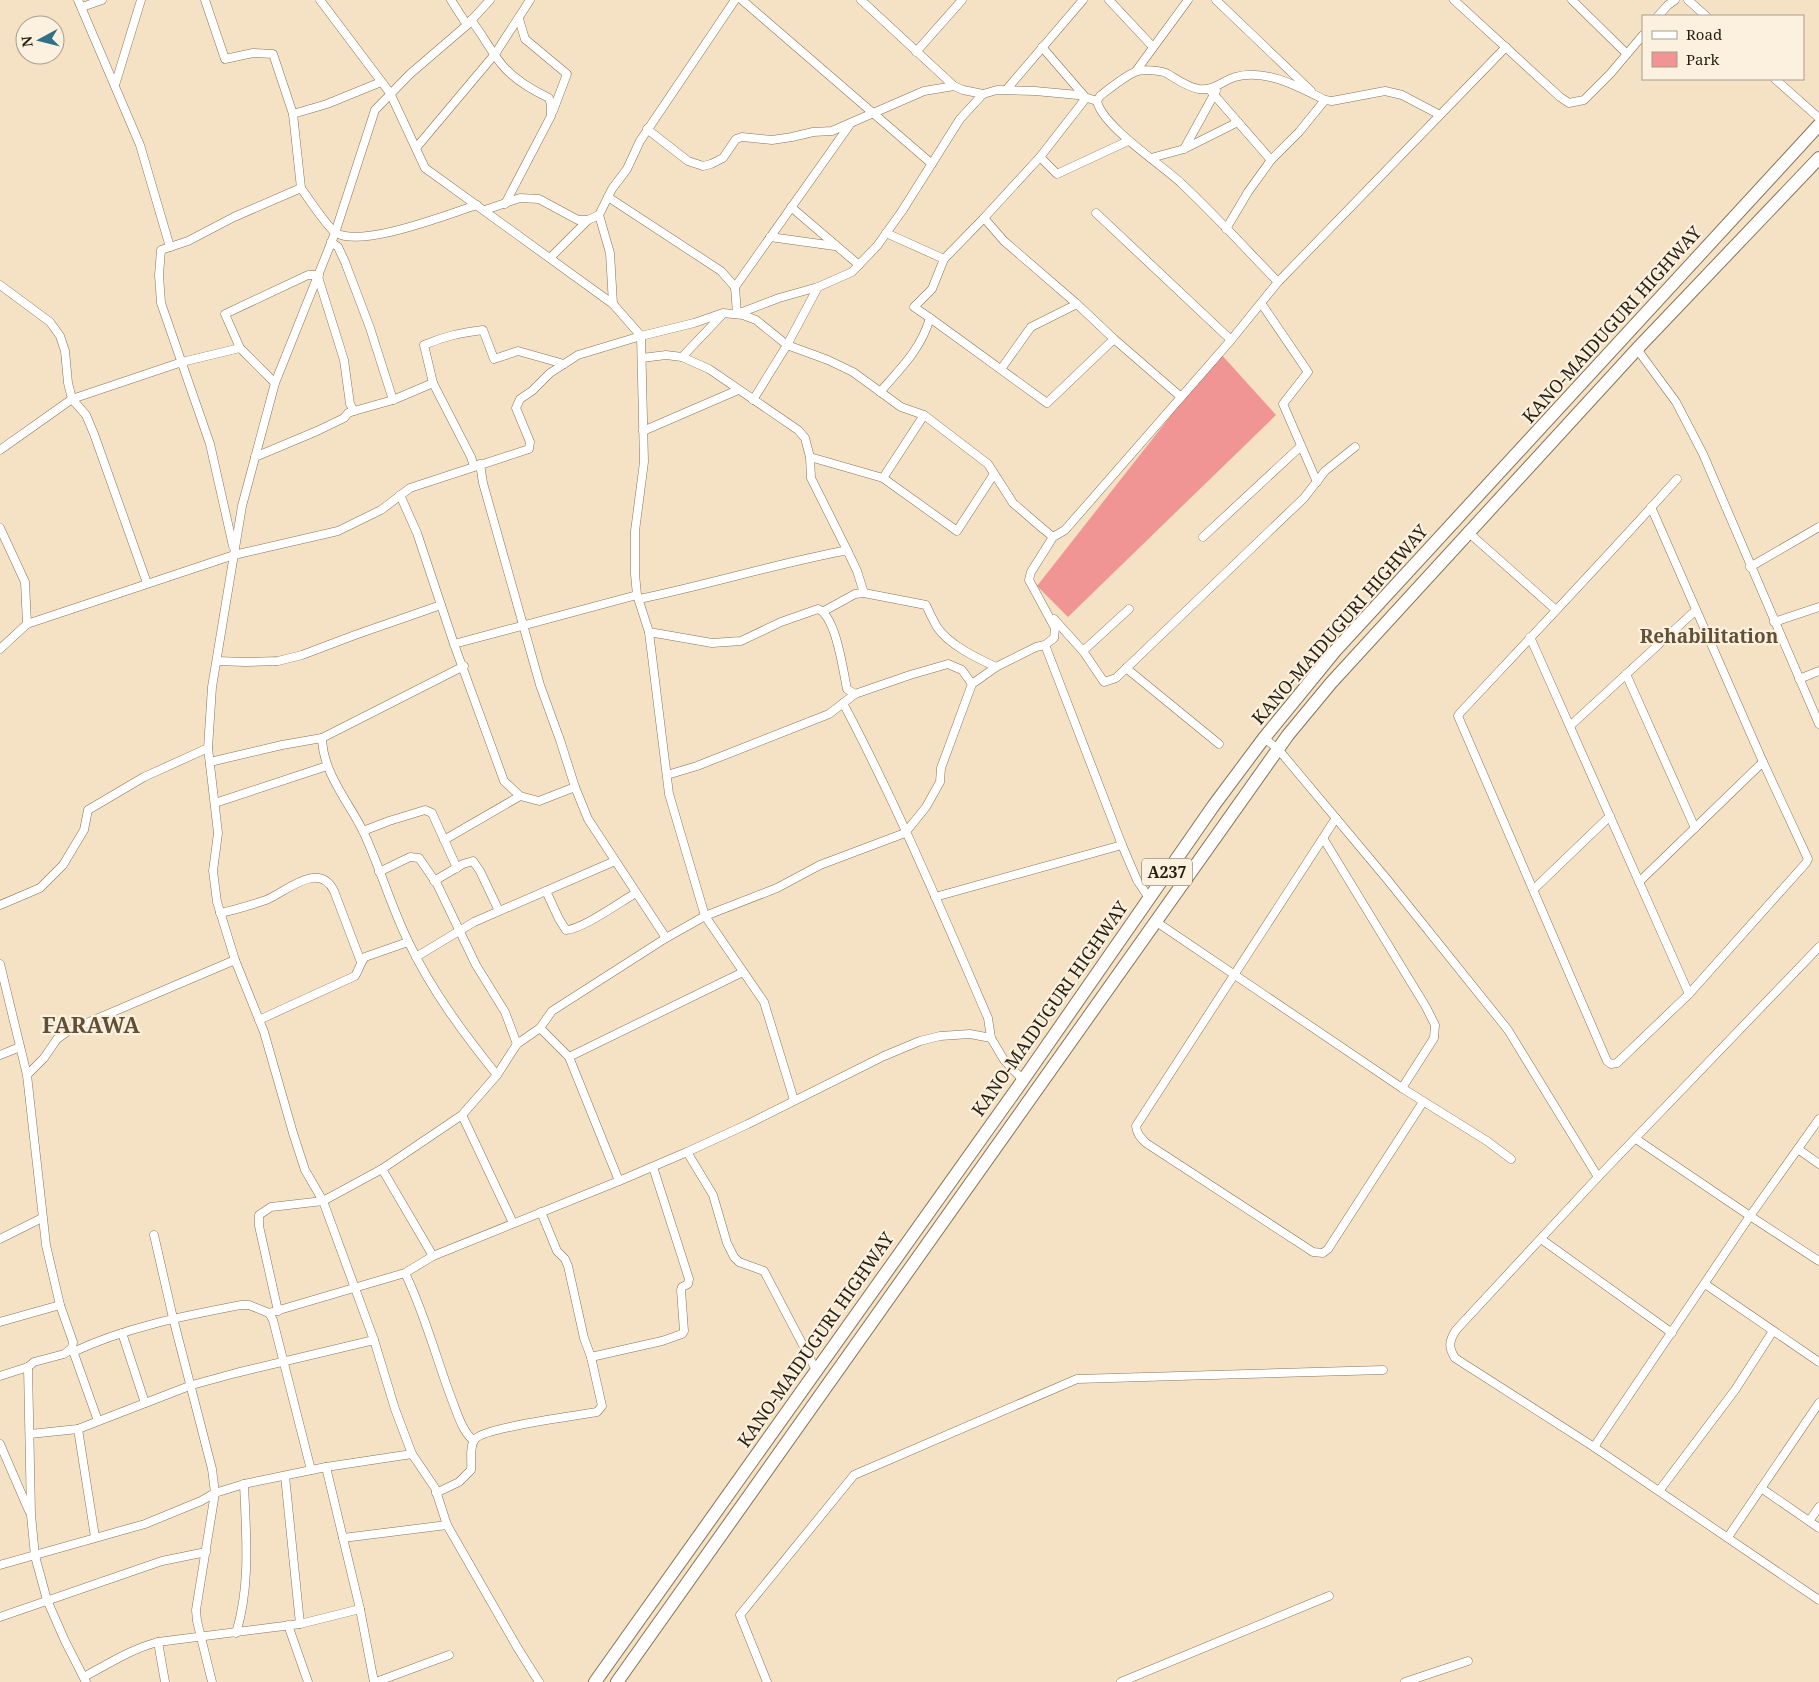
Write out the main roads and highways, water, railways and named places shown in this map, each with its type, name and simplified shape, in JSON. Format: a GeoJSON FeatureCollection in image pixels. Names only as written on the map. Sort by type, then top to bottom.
{"type":"FeatureCollection","features":[{"type":"Feature","properties":{"kind":"highway","name":"KANO-MAIDUGURI HIGHWAY"},"geometry":{"type":"LineString","coordinates":[[595,1682],[1023,1080],[1214,805],[1264,738],[1335,651],[1819,125]]}},
{"type":"Feature","properties":{"kind":"highway","name":"KANO-MAIDUGURI HIGHWAY"},"geometry":{"type":"LineString","coordinates":[[617,1682],[1278,748],[1331,683],[1469,532],[1637,349],[1819,158]]}},
{"type":"Feature","properties":{"kind":"district","name":"Rehabilitation"},"geometry":{"type":"Point","coordinates":[1709,636]}},
{"type":"Feature","properties":{"kind":"district","name":"FARAWA"},"geometry":{"type":"Point","coordinates":[91,1025]}}]}
